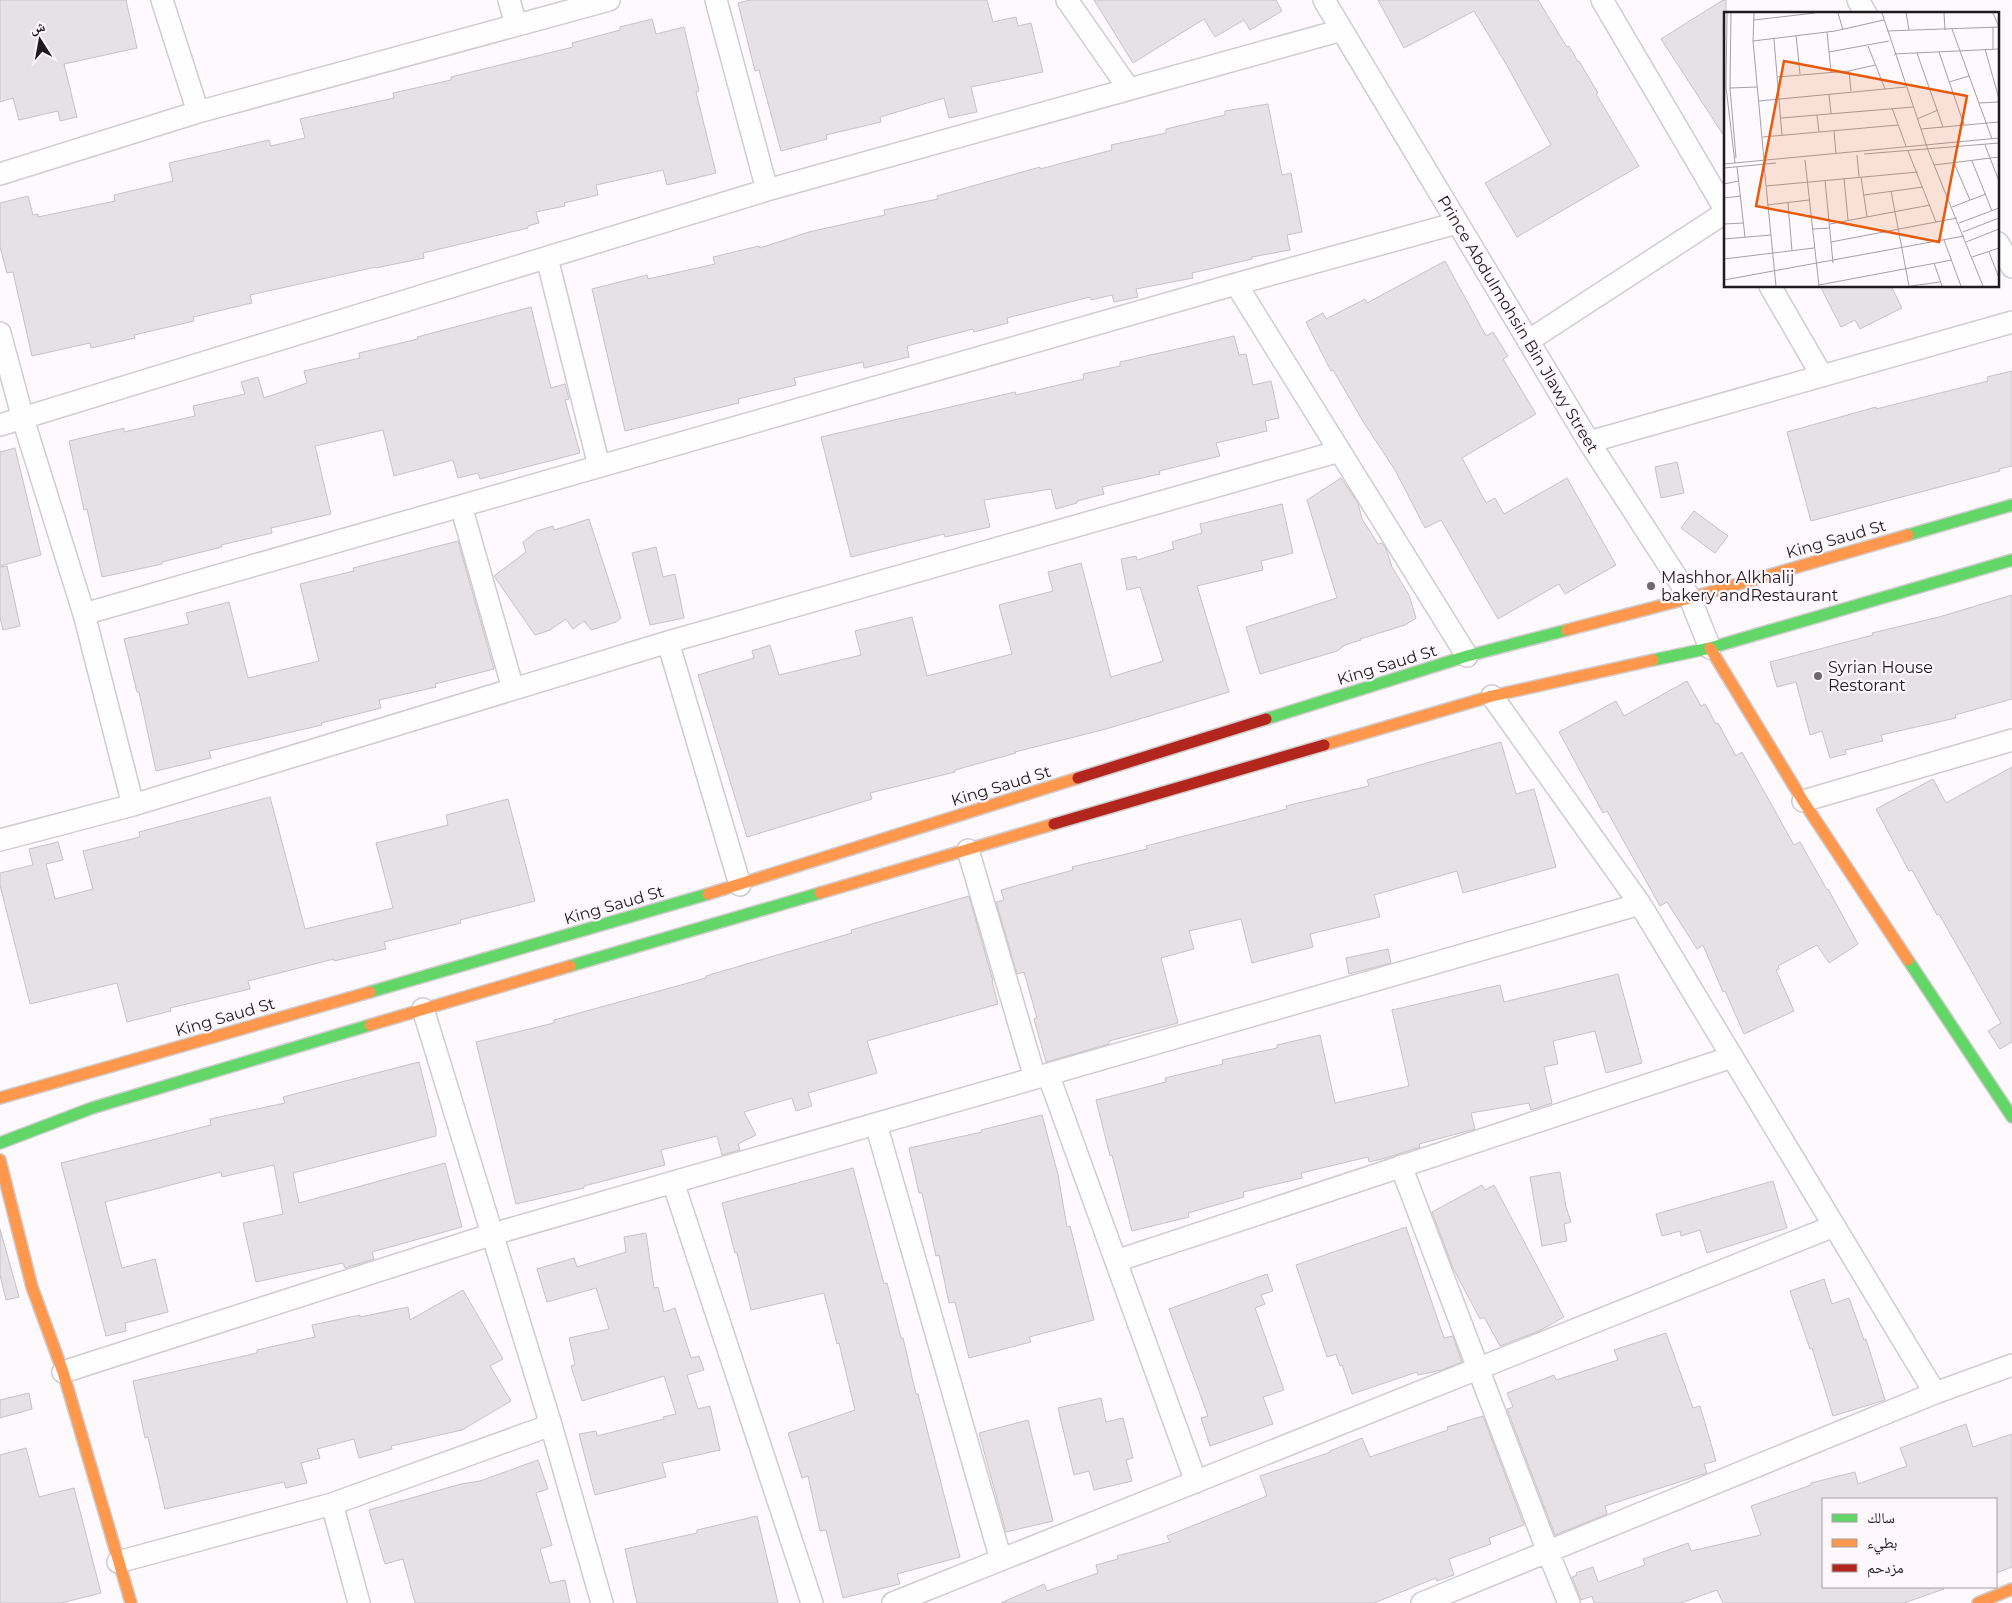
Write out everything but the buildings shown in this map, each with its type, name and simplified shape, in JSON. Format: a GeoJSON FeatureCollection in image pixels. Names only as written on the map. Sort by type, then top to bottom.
{"type":"FeatureCollection","features":[{"type":"Feature","properties":{"kind":"main road","name":"King Saud St"},"geometry":{"type":"LineString","coordinates":[[0,1098],[740,885],[1468,656],[1690,598],[2012,505]]}},
{"type":"Feature","properties":{"kind":"main road"},"geometry":{"type":"LineString","coordinates":[[0,1131],[92,1108],[423,1009],[1492,696],[1710,648],[2012,560]]}},
{"type":"Feature","properties":{"kind":"main road"},"geometry":{"type":"LineString","coordinates":[[1710,648],[1803,801],[2012,1117]]}},
{"type":"Feature","properties":{"kind":"main road"},"geometry":{"type":"LineString","coordinates":[[6,1145],[92,1108]]}},
{"type":"Feature","properties":{"kind":"main road"},"geometry":{"type":"LineString","coordinates":[[0,1160],[32,1287],[63,1372],[131,1603]]}},
{"type":"Feature","properties":{"kind":"main road"},"geometry":{"type":"LineString","coordinates":[[49,1300],[63,1372]]}},
{"type":"Feature","properties":{"kind":"main road"},"geometry":{"type":"LineString","coordinates":[[1978,1603],[2012,1589]]}},
{"type":"Feature","properties":{"kind":"street"},"geometry":{"type":"LineString","coordinates":[[162,0],[198,112]]}},
{"type":"Feature","properties":{"kind":"street"},"geometry":{"type":"LineString","coordinates":[[509,0],[516,25]]}},
{"type":"Feature","properties":{"kind":"street"},"geometry":{"type":"LineString","coordinates":[[0,174],[198,112],[609,0]]}},
{"type":"Feature","properties":{"kind":"street"},"geometry":{"type":"LineString","coordinates":[[716,0],[767,190]]}},
{"type":"Feature","properties":{"kind":"street"},"geometry":{"type":"LineString","coordinates":[[1067,0],[1129,90]]}},
{"type":"Feature","properties":{"kind":"street","name":"Prince Abdulmohsin Bin Jlawy Street"},"geometry":{"type":"LineString","coordinates":[[1324,0],[1589,442],[1690,598],[1710,648]]}},
{"type":"Feature","properties":{"kind":"street"},"geometry":{"type":"LineString","coordinates":[[1602,0],[1724,209]]}},
{"type":"Feature","properties":{"kind":"street"},"geometry":{"type":"LineString","coordinates":[[1858,0],[1865,12]]}},
{"type":"Feature","properties":{"kind":"street"},"geometry":{"type":"LineString","coordinates":[[0,425],[767,190],[1342,30]]}},
{"type":"Feature","properties":{"kind":"street"},"geometry":{"type":"LineString","coordinates":[[1528,342],[1724,213]]}},
{"type":"Feature","properties":{"kind":"street"},"geometry":{"type":"LineString","coordinates":[[84,614],[1236,284],[1457,223]]}},
{"type":"Feature","properties":{"kind":"street"},"geometry":{"type":"LineString","coordinates":[[2000,246],[2012,267]]}},
{"type":"Feature","properties":{"kind":"street"},"geometry":{"type":"LineString","coordinates":[[546,258],[599,466]]}},
{"type":"Feature","properties":{"kind":"street"},"geometry":{"type":"LineString","coordinates":[[1236,284],[1468,656]]}},
{"type":"Feature","properties":{"kind":"street"},"geometry":{"type":"LineString","coordinates":[[1771,288],[1822,376]]}},
{"type":"Feature","properties":{"kind":"street"},"geometry":{"type":"LineString","coordinates":[[1589,442],[2012,322]]}},
{"type":"Feature","properties":{"kind":"street"},"geometry":{"type":"LineString","coordinates":[[0,333],[23,419],[84,614],[133,805]]}},
{"type":"Feature","properties":{"kind":"street"},"geometry":{"type":"LineString","coordinates":[[0,840],[133,805],[668,642],[1340,451]]}},
{"type":"Feature","properties":{"kind":"street"},"geometry":{"type":"LineString","coordinates":[[461,506],[514,690]]}},
{"type":"Feature","properties":{"kind":"street"},"geometry":{"type":"LineString","coordinates":[[668,642],[740,885]]}},
{"type":"Feature","properties":{"kind":"street"},"geometry":{"type":"LineString","coordinates":[[1492,696],[1640,904],[1935,1393]]}},
{"type":"Feature","properties":{"kind":"street"},"geometry":{"type":"LineString","coordinates":[[1803,801],[2012,740]]}},
{"type":"Feature","properties":{"kind":"street"},"geometry":{"type":"LineString","coordinates":[[968,850],[1041,1076],[1116,1261],[1196,1482]]}},
{"type":"Feature","properties":{"kind":"street"},"geometry":{"type":"LineString","coordinates":[[63,1372],[493,1234],[1640,904]]}},
{"type":"Feature","properties":{"kind":"street"},"geometry":{"type":"LineString","coordinates":[[423,1009],[551,1425],[602,1603]]}},
{"type":"Feature","properties":{"kind":"street"},"geometry":{"type":"LineString","coordinates":[[1116,1261],[1732,1056]]}},
{"type":"Feature","properties":{"kind":"street"},"geometry":{"type":"LineString","coordinates":[[876,1124],[1001,1560]]}},
{"type":"Feature","properties":{"kind":"street"},"geometry":{"type":"LineString","coordinates":[[1401,1166],[1569,1603]]}},
{"type":"Feature","properties":{"kind":"street"},"geometry":{"type":"LineString","coordinates":[[673,1182],[812,1603]]}},
{"type":"Feature","properties":{"kind":"street"},"geometry":{"type":"LineString","coordinates":[[893,1603],[1834,1226]]}},
{"type":"Feature","properties":{"kind":"street"},"geometry":{"type":"LineString","coordinates":[[1422,1603],[1935,1393],[2012,1365]]}},
{"type":"Feature","properties":{"kind":"street"},"geometry":{"type":"LineString","coordinates":[[118,1562],[332,1504],[551,1425]]}},
{"type":"Feature","properties":{"kind":"street"},"geometry":{"type":"LineString","coordinates":[[332,1504],[359,1603]]}},
{"type":"Feature","properties":{"kind":"traffic: fast"},"geometry":{"type":"LineString","coordinates":[[1908,535],[2012,505]]}},
{"type":"Feature","properties":{"kind":"traffic: fast"},"geometry":{"type":"LineString","coordinates":[[1653,660],[1710,648],[2012,560]]}},
{"type":"Feature","properties":{"kind":"traffic: fast"},"geometry":{"type":"LineString","coordinates":[[1266,719],[1467,656],[1567,630]]}},
{"type":"Feature","properties":{"kind":"traffic: fast"},"geometry":{"type":"LineString","coordinates":[[570,966],[820,893]]}},
{"type":"Feature","properties":{"kind":"traffic: fast"},"geometry":{"type":"LineString","coordinates":[[370,992],[708,894]]}},
{"type":"Feature","properties":{"kind":"traffic: fast"},"geometry":{"type":"LineString","coordinates":[[1908,960],[2012,1117]]}},
{"type":"Feature","properties":{"kind":"traffic: fast"},"geometry":{"type":"LineString","coordinates":[[0,1143],[92,1108],[370,1025]]}},
{"type":"Feature","properties":{"kind":"traffic: slow"},"geometry":{"type":"LineString","coordinates":[[1567,630],[1690,598],[1908,535]]}},
{"type":"Feature","properties":{"kind":"traffic: slow"},"geometry":{"type":"LineString","coordinates":[[1710,648],[1803,801],[1908,960]]}},
{"type":"Feature","properties":{"kind":"traffic: slow"},"geometry":{"type":"LineString","coordinates":[[1324,745],[1492,696],[1653,660]]}},
{"type":"Feature","properties":{"kind":"traffic: slow"},"geometry":{"type":"LineString","coordinates":[[708,894],[1078,778]]}},
{"type":"Feature","properties":{"kind":"traffic: slow"},"geometry":{"type":"LineString","coordinates":[[820,893],[1054,824]]}},
{"type":"Feature","properties":{"kind":"traffic: slow"},"geometry":{"type":"LineString","coordinates":[[370,1025],[570,966]]}},
{"type":"Feature","properties":{"kind":"traffic: slow"},"geometry":{"type":"LineString","coordinates":[[0,1098],[370,992]]}},
{"type":"Feature","properties":{"kind":"traffic: slow"},"geometry":{"type":"LineString","coordinates":[[0,1160],[32,1287],[63,1372],[131,1603]]}},
{"type":"Feature","properties":{"kind":"traffic: slow"},"geometry":{"type":"LineString","coordinates":[[1978,1603],[2012,1589]]}},
{"type":"Feature","properties":{"kind":"traffic: jam"},"geometry":{"type":"LineString","coordinates":[[1078,778],[1266,719]]}},
{"type":"Feature","properties":{"kind":"traffic: jam"},"geometry":{"type":"LineString","coordinates":[[1054,824],[1324,745]]}},
{"type":"Feature","properties":{"kind":"place","name":"Mashhor Alkhalij bakery andRestaurant"},"geometry":{"type":"Point","coordinates":[1651,586]}},
{"type":"Feature","properties":{"kind":"place","name":"Syrian House Restorant"},"geometry":{"type":"Point","coordinates":[1818,676]}}]}
